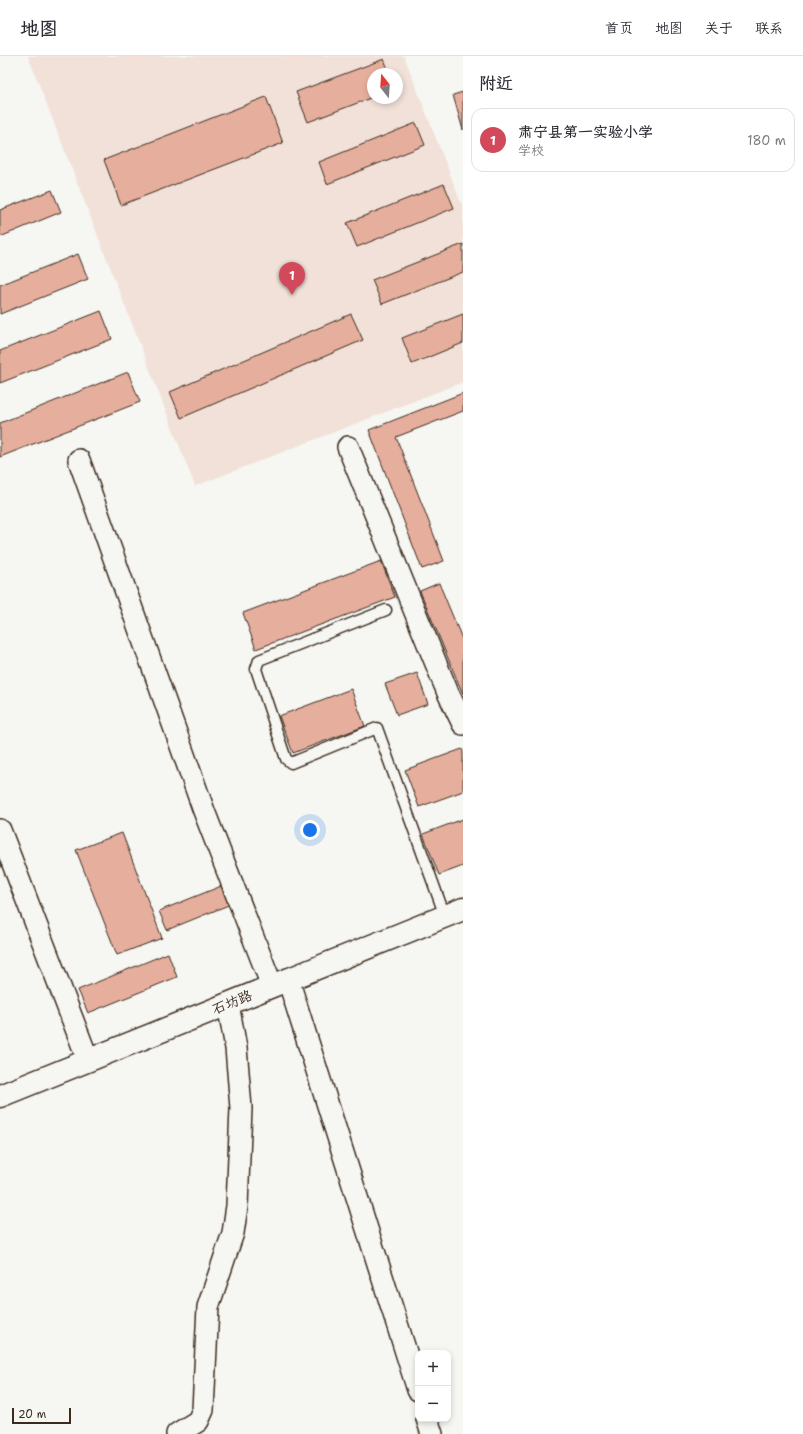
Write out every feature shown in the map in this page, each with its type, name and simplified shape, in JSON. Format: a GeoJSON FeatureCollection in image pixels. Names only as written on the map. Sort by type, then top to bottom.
{"type":"FeatureCollection","features":[{"type":"Feature","properties":{"kind":"street"},"geometry":{"type":"LineString","coordinates":[[348,447],[448,693],[463,724]]}},
{"type":"Feature","properties":{"kind":"street"},"geometry":{"type":"LineString","coordinates":[[79,460],[204,812],[280,983],[417,1386]]}},
{"type":"Feature","properties":{"kind":"street"},"geometry":{"type":"LineString","coordinates":[[0,830],[88,1060]]}},
{"type":"Feature","properties":{"kind":"street","name":"石坊路"},"geometry":{"type":"LineString","coordinates":[[0,1096],[454,912]]}},
{"type":"Feature","properties":{"kind":"street"},"geometry":{"type":"LineString","coordinates":[[177,1434],[198,1421],[203,1410],[208,1307],[233,1234],[237,1206],[241,1108],[236,1048],[228,1004]]}},
{"type":"Feature","properties":{"kind":"street"},"geometry":{"type":"LineString","coordinates":[[428,1422],[432,1434]]}},
{"type":"Feature","properties":{"kind":"lane"},"geometry":{"type":"LineString","coordinates":[[386,610],[259,660],[256,669],[286,759],[291,763],[377,728],[454,912]]}},
{"type":"Feature","properties":{"kind":"shaded area"},"geometry":{"type":"Polygon","coordinates":[[[28,56],[404,56],[463,208],[463,382],[195,486],[28,56]]]}},
{"type":"Feature","properties":{"kind":"building"},"geometry":{"type":"Polygon","coordinates":[[[384,59],[388,68],[367,68],[367,99],[308,122],[296,92],[384,59]]]}},
{"type":"Feature","properties":{"kind":"building"},"geometry":{"type":"Polygon","coordinates":[[[463,92],[463,130],[453,95],[463,92]]]}},
{"type":"Feature","properties":{"kind":"building"},"geometry":{"type":"Polygon","coordinates":[[[266,97],[283,143],[121,205],[104,160],[266,97]]]}},
{"type":"Feature","properties":{"kind":"building"},"geometry":{"type":"Polygon","coordinates":[[[416,123],[425,145],[327,184],[319,162],[416,123]]]}},
{"type":"Feature","properties":{"kind":"building"},"geometry":{"type":"Polygon","coordinates":[[[444,184],[454,208],[357,247],[347,223],[444,184]]]}},
{"type":"Feature","properties":{"kind":"building"},"geometry":{"type":"Polygon","coordinates":[[[52,190],[61,212],[0,237],[0,210],[52,190]]]}},
{"type":"Feature","properties":{"kind":"building"},"geometry":{"type":"Polygon","coordinates":[[[463,244],[463,272],[382,304],[372,280],[463,244]]]}},
{"type":"Feature","properties":{"kind":"building"},"geometry":{"type":"Polygon","coordinates":[[[78,254],[88,279],[0,314],[0,285],[78,254]]]}},
{"type":"Feature","properties":{"kind":"building"},"geometry":{"type":"Polygon","coordinates":[[[101,311],[112,339],[0,383],[0,351],[101,311]]]}},
{"type":"Feature","properties":{"kind":"building"},"geometry":{"type":"Polygon","coordinates":[[[351,314],[363,340],[181,418],[170,392],[351,314]]]}},
{"type":"Feature","properties":{"kind":"building"},"geometry":{"type":"Polygon","coordinates":[[[463,314],[463,343],[412,364],[402,338],[463,314]]]}},
{"type":"Feature","properties":{"kind":"building"},"geometry":{"type":"Polygon","coordinates":[[[128,372],[140,402],[0,457],[0,423],[128,372]]]}},
{"type":"Feature","properties":{"kind":"building"},"geometry":{"type":"Polygon","coordinates":[[[463,393],[463,411],[396,437],[444,561],[422,569],[369,430],[463,393]]]}},
{"type":"Feature","properties":{"kind":"building"},"geometry":{"type":"Polygon","coordinates":[[[381,561],[395,597],[256,649],[243,613],[381,561]]]}},
{"type":"Feature","properties":{"kind":"building"},"geometry":{"type":"Polygon","coordinates":[[[439,583],[463,641],[463,694],[420,591],[439,583]]]}},
{"type":"Feature","properties":{"kind":"building"},"geometry":{"type":"Polygon","coordinates":[[[417,673],[428,704],[397,715],[385,684],[417,673]]]}},
{"type":"Feature","properties":{"kind":"building"},"geometry":{"type":"Polygon","coordinates":[[[351,689],[365,726],[293,753],[279,716],[351,689]]]}},
{"type":"Feature","properties":{"kind":"building"},"geometry":{"type":"Polygon","coordinates":[[[462,749],[463,791],[419,807],[405,770],[462,749]]]}},
{"type":"Feature","properties":{"kind":"building"},"geometry":{"type":"Polygon","coordinates":[[[463,819],[463,866],[439,875],[423,834],[463,819]]]}},
{"type":"Feature","properties":{"kind":"building"},"geometry":{"type":"Polygon","coordinates":[[[122,833],[162,938],[117,955],[76,850],[122,833]]]}},
{"type":"Feature","properties":{"kind":"building"},"geometry":{"type":"Polygon","coordinates":[[[224,885],[231,904],[167,930],[159,911],[224,885]]]}},
{"type":"Feature","properties":{"kind":"building"},"geometry":{"type":"Polygon","coordinates":[[[168,953],[177,977],[88,1013],[78,990],[168,953]]]}},
{"type":"Feature","properties":{"kind":"place","name":"肃宁县第一实验小学"},"geometry":{"type":"Point","coordinates":[292,295]}}]}
